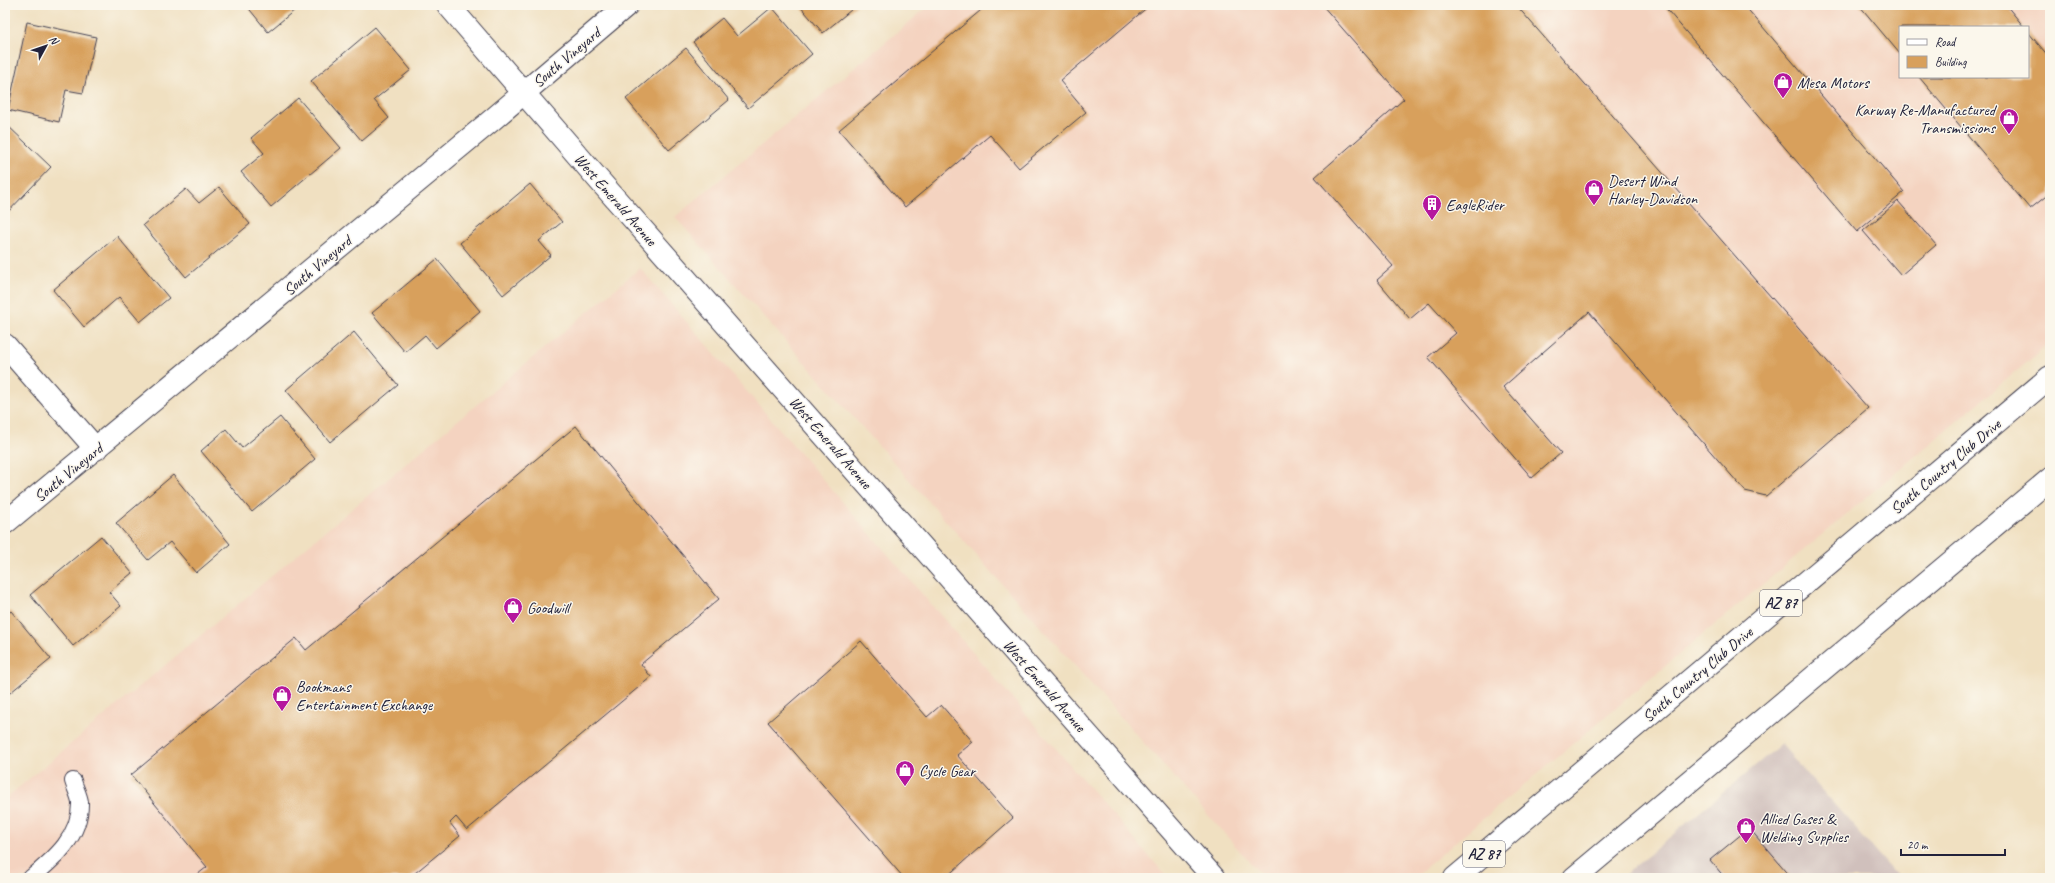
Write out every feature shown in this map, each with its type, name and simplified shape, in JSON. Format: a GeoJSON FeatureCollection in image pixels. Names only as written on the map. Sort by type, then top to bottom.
{"type":"FeatureCollection","features":[{"type":"Feature","properties":{"kind":"street","name":"West Emerald Avenue"},"geometry":{"type":"LineString","coordinates":[[448,5],[1214,878]]}},
{"type":"Feature","properties":{"kind":"street","name":"South Vineyard"},"geometry":{"type":"LineString","coordinates":[[5,523],[96,449],[628,5]]}},
{"type":"Feature","properties":{"kind":"street"},"geometry":{"type":"LineString","coordinates":[[5,345],[96,449]]}},
{"type":"Feature","properties":{"kind":"street","name":"South Country Club Drive"},"geometry":{"type":"LineString","coordinates":[[1454,878],[2050,378]]}},
{"type":"Feature","properties":{"kind":"street"},"geometry":{"type":"LineString","coordinates":[[1574,878],[2050,479]]}},
{"type":"Feature","properties":{"kind":"lane"},"geometry":{"type":"LineString","coordinates":[[31,878],[67,844],[74,832],[78,818],[80,801],[73,781]]}},
{"type":"Feature","properties":{"kind":"shaded area"},"geometry":{"type":"Polygon","coordinates":[[[930,5],[2050,5],[2050,343],[1413,878],[1264,878],[675,217],[930,5]]]}},
{"type":"Feature","properties":{"kind":"shaded area"},"geometry":{"type":"Polygon","coordinates":[[[640,268],[1168,878],[5,878],[5,799],[640,268]]]}},
{"type":"Feature","properties":{"kind":"shaded area"},"geometry":{"type":"Polygon","coordinates":[[[1781,744],[1899,878],[1621,878],[1781,744]]]}},
{"type":"Feature","properties":{"kind":"building"},"geometry":{"type":"Polygon","coordinates":[[[246,5],[301,5],[268,32],[246,5]]]}},
{"type":"Feature","properties":{"kind":"building"},"geometry":{"type":"Polygon","coordinates":[[[799,5],[857,5],[823,33],[799,5]]]}},
{"type":"Feature","properties":{"kind":"building"},"geometry":{"type":"Polygon","coordinates":[[[987,5],[1150,5],[1060,81],[1086,112],[1019,168],[990,135],[905,207],[839,130],[987,5]]]}},
{"type":"Feature","properties":{"kind":"building","name":"Desert Wind Harley-Davidson"},"geometry":{"type":"Polygon","coordinates":[[[1322,5],[1516,5],[1868,408],[1766,496],[1745,491],[1589,312],[1503,387],[1561,453],[1532,478],[1428,357],[1456,333],[1429,303],[1410,319],[1377,280],[1393,266],[1315,177],[1404,99],[1322,5]]]}},
{"type":"Feature","properties":{"kind":"building","name":"Mesa Motors"},"geometry":{"type":"Polygon","coordinates":[[[1663,5],[1744,5],[1904,192],[1857,232],[1663,5]]]}},
{"type":"Feature","properties":{"kind":"building","name":"Karway Re-Manufactured Transmissions"},"geometry":{"type":"Polygon","coordinates":[[[1859,5],[2006,5],[2023,26],[1899,26],[1899,53],[1859,5]]]}},
{"type":"Feature","properties":{"kind":"building"},"geometry":{"type":"Polygon","coordinates":[[[772,7],[812,54],[748,108],[693,42],[722,18],[737,36],[772,7]]]}},
{"type":"Feature","properties":{"kind":"building"},"geometry":{"type":"Polygon","coordinates":[[[27,22],[96,37],[83,93],[66,90],[59,122],[8,110],[27,22]]]}},
{"type":"Feature","properties":{"kind":"building"},"geometry":{"type":"Polygon","coordinates":[[[375,27],[411,70],[374,100],[389,118],[362,141],[311,81],[375,27]]]}},
{"type":"Feature","properties":{"kind":"building","name":"Karway Re-Manufactured Transmissions"},"geometry":{"type":"Polygon","coordinates":[[[2029,33],[2050,58],[2050,193],[2030,209],[1920,78],[2029,78],[2029,33]]]}},
{"type":"Feature","properties":{"kind":"building"},"geometry":{"type":"Polygon","coordinates":[[[686,48],[729,100],[669,150],[626,99],[686,48]]]}},
{"type":"Feature","properties":{"kind":"building"},"geometry":{"type":"Polygon","coordinates":[[[298,98],[341,148],[271,207],[241,172],[264,153],[251,138],[298,98]]]}},
{"type":"Feature","properties":{"kind":"building"},"geometry":{"type":"Polygon","coordinates":[[[5,123],[51,167],[5,215],[5,123]]]}},
{"type":"Feature","properties":{"kind":"building"},"geometry":{"type":"Polygon","coordinates":[[[530,184],[562,222],[539,241],[551,255],[503,295],[460,243],[530,184]]]}},
{"type":"Feature","properties":{"kind":"building"},"geometry":{"type":"Polygon","coordinates":[[[219,187],[250,224],[186,277],[143,225],[186,189],[199,203],[219,187]]]}},
{"type":"Feature","properties":{"kind":"building"},"geometry":{"type":"Polygon","coordinates":[[[1898,201],[1936,245],[1901,275],[1863,231],[1898,201]]]}},
{"type":"Feature","properties":{"kind":"building"},"geometry":{"type":"Polygon","coordinates":[[[117,236],[169,298],[140,322],[119,297],[84,327],[53,290],[117,236]]]}},
{"type":"Feature","properties":{"kind":"building"},"geometry":{"type":"Polygon","coordinates":[[[437,259],[480,311],[436,348],[425,335],[405,352],[372,313],[437,259]]]}},
{"type":"Feature","properties":{"kind":"building"},"geometry":{"type":"Polygon","coordinates":[[[354,332],[398,385],[330,442],[286,390],[354,332]]]}},
{"type":"Feature","properties":{"kind":"building"},"geometry":{"type":"Polygon","coordinates":[[[280,417],[315,459],[252,512],[201,451],[226,429],[242,448],[280,417]]]}},
{"type":"Feature","properties":{"kind":"building","name":"Goodwill"},"geometry":{"type":"Polygon","coordinates":[[[576,426],[719,599],[641,664],[651,677],[467,830],[456,817],[450,823],[460,836],[409,878],[193,878],[207,867],[131,775],[296,638],[306,650],[576,426]]]}},
{"type":"Feature","properties":{"kind":"building"},"geometry":{"type":"Polygon","coordinates":[[[173,475],[230,544],[196,573],[170,542],[148,560],[116,523],[173,475]]]}},
{"type":"Feature","properties":{"kind":"building"},"geometry":{"type":"Polygon","coordinates":[[[101,536],[132,573],[109,592],[121,606],[73,646],[30,595],[101,536]]]}},
{"type":"Feature","properties":{"kind":"building"},"geometry":{"type":"Polygon","coordinates":[[[11,611],[51,659],[5,697],[5,616],[11,611]]]}},
{"type":"Feature","properties":{"kind":"building","name":"Cycle Gear"},"geometry":{"type":"Polygon","coordinates":[[[861,641],[927,717],[941,705],[973,742],[957,755],[1013,818],[945,878],[904,878],[768,722],[861,641]]]}},
{"type":"Feature","properties":{"kind":"building","name":"Allied Gases & Welding Supplies"},"geometry":{"type":"Polygon","coordinates":[[[1749,828],[1792,878],[1725,878],[1710,860],[1749,828]]]}},
{"type":"Feature","properties":{"kind":"place","name":"Mesa Motors"},"geometry":{"type":"Point","coordinates":[1783,99]}},
{"type":"Feature","properties":{"kind":"place","name":"Karway Re-Manufactured Transmissions"},"geometry":{"type":"Point","coordinates":[2009,135]}},
{"type":"Feature","properties":{"kind":"place","name":"Desert Wind Harley-Davidson"},"geometry":{"type":"Point","coordinates":[1594,206]}},
{"type":"Feature","properties":{"kind":"place","name":"EagleRider"},"geometry":{"type":"Point","coordinates":[1432,221]}},
{"type":"Feature","properties":{"kind":"place","name":"Goodwill"},"geometry":{"type":"Point","coordinates":[513,624]}},
{"type":"Feature","properties":{"kind":"place","name":"Bookmans Entertainment Exchange"},"geometry":{"type":"Point","coordinates":[282,712]}},
{"type":"Feature","properties":{"kind":"place","name":"Cycle Gear"},"geometry":{"type":"Point","coordinates":[905,787]}},
{"type":"Feature","properties":{"kind":"place","name":"Allied Gases & Welding Supplies"},"geometry":{"type":"Point","coordinates":[1746,844]}}]}
